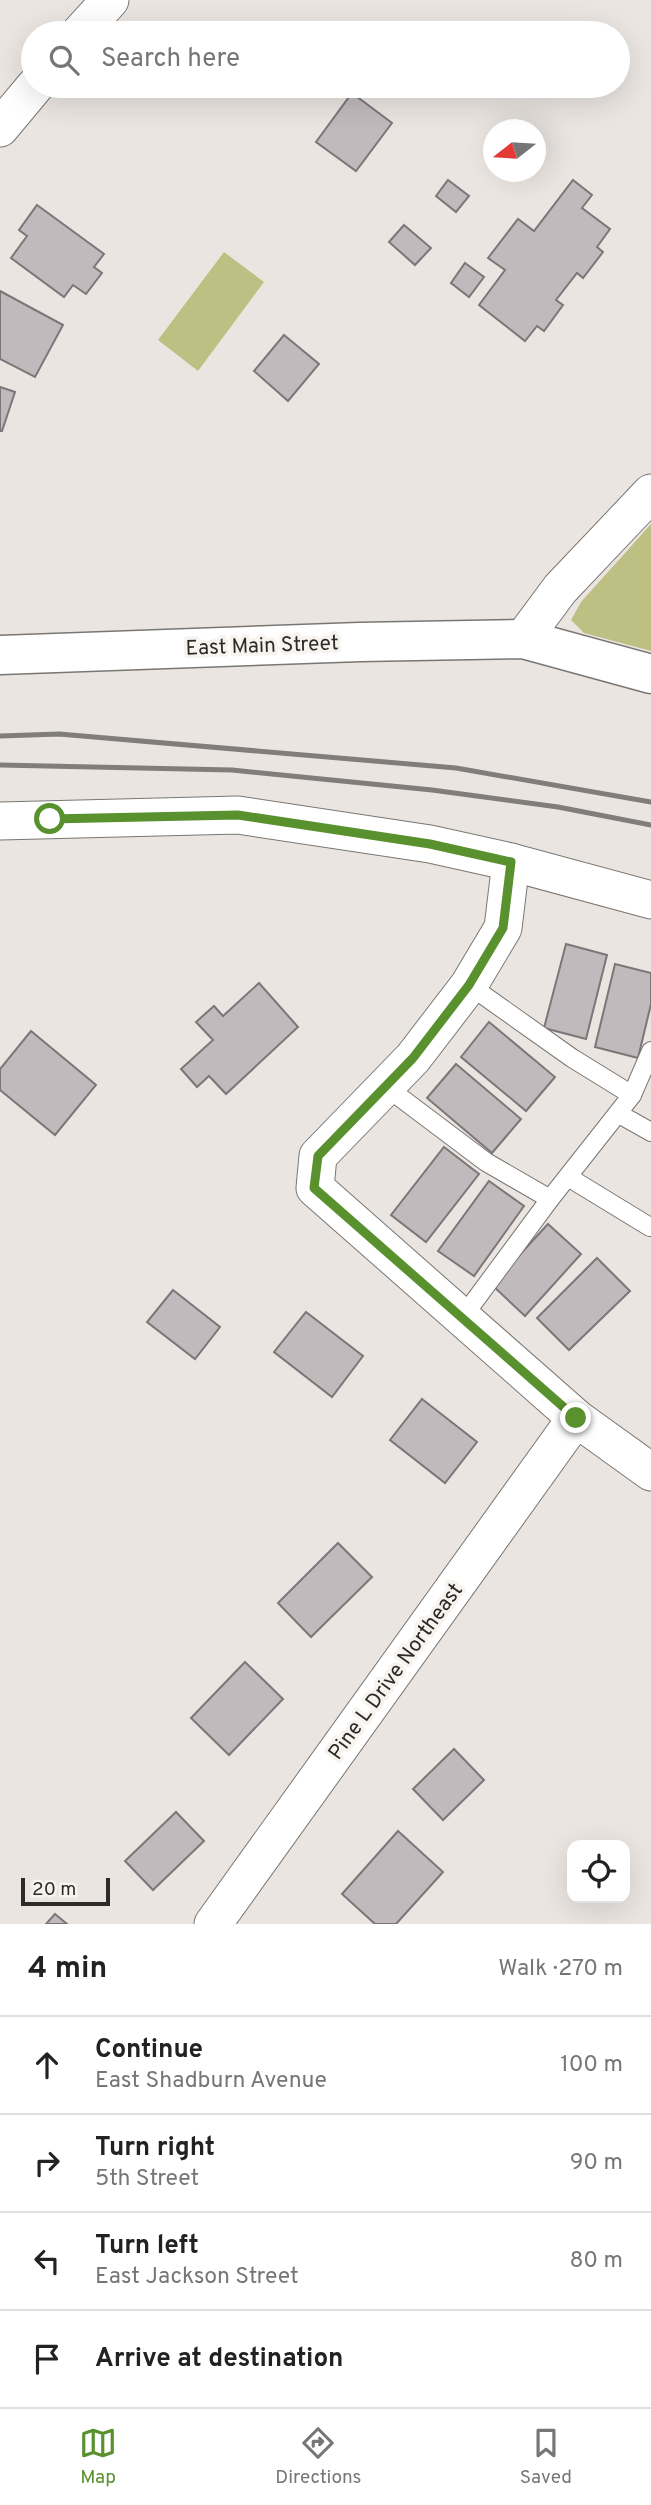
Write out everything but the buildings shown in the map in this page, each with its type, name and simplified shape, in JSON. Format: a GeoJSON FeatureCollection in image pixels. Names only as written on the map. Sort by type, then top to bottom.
{"type":"FeatureCollection","features":[{"type":"Feature","properties":{"kind":"street"},"geometry":{"type":"LineString","coordinates":[[91,21],[110,0]]}},
{"type":"Feature","properties":{"kind":"street"},"geometry":{"type":"LineString","coordinates":[[0,128],[26,98]]}},
{"type":"Feature","properties":{"kind":"street"},"geometry":{"type":"LineString","coordinates":[[523,639],[560,589],[651,493]]}},
{"type":"Feature","properties":{"kind":"street","name":"East Main Street"},"geometry":{"type":"LineString","coordinates":[[0,655],[523,639],[651,674]]}},
{"type":"Feature","properties":{"kind":"street"},"geometry":{"type":"LineString","coordinates":[[0,821],[238,815],[430,844],[511,862],[651,900]]}},
{"type":"Feature","properties":{"kind":"street"},"geometry":{"type":"LineString","coordinates":[[511,862],[503,928],[469,985],[413,1058],[318,1156],[314,1188],[576,1418],[651,1472]]}},
{"type":"Feature","properties":{"kind":"street","name":"Pine L Drive Northeast"},"geometry":{"type":"LineString","coordinates":[[213,1924],[576,1418]]}},
{"type":"Feature","properties":{"kind":"lane"},"geometry":{"type":"LineString","coordinates":[[469,985],[572,1058],[632,1096]]}},
{"type":"Feature","properties":{"kind":"lane"},"geometry":{"type":"LineString","coordinates":[[462,1318],[550,1199],[632,1096],[651,1051]]}},
{"type":"Feature","properties":{"kind":"lane"},"geometry":{"type":"LineString","coordinates":[[385,1086],[486,1162],[550,1199]]}},
{"type":"Feature","properties":{"kind":"lane"},"geometry":{"type":"LineString","coordinates":[[619,1114],[651,1132]]}},
{"type":"Feature","properties":{"kind":"lane"},"geometry":{"type":"LineString","coordinates":[[568,1177],[650,1227]]}},
{"type":"Feature","properties":{"kind":"green space"},"geometry":{"type":"Polygon","coordinates":[[[224,252],[264,282],[198,371],[158,340],[224,252]]]}},
{"type":"Feature","properties":{"kind":"green space"},"geometry":{"type":"Polygon","coordinates":[[[651,524],[651,651],[584,633],[571,620],[581,602],[651,524]]]}},
{"type":"Feature","properties":{"kind":"railway"},"geometry":{"type":"LineString","coordinates":[[0,736],[59,734],[456,768],[651,802]]}},
{"type":"Feature","properties":{"kind":"railway"},"geometry":{"type":"LineString","coordinates":[[0,765],[232,770],[432,790],[558,807],[651,825]]}},
{"type":"Feature","properties":{"kind":"route"},"geometry":{"type":"LineString","coordinates":[[50,819],[238,815],[430,844],[511,862],[503,928],[469,985],[413,1058],[318,1156],[314,1188],[576,1418]]}}]}
